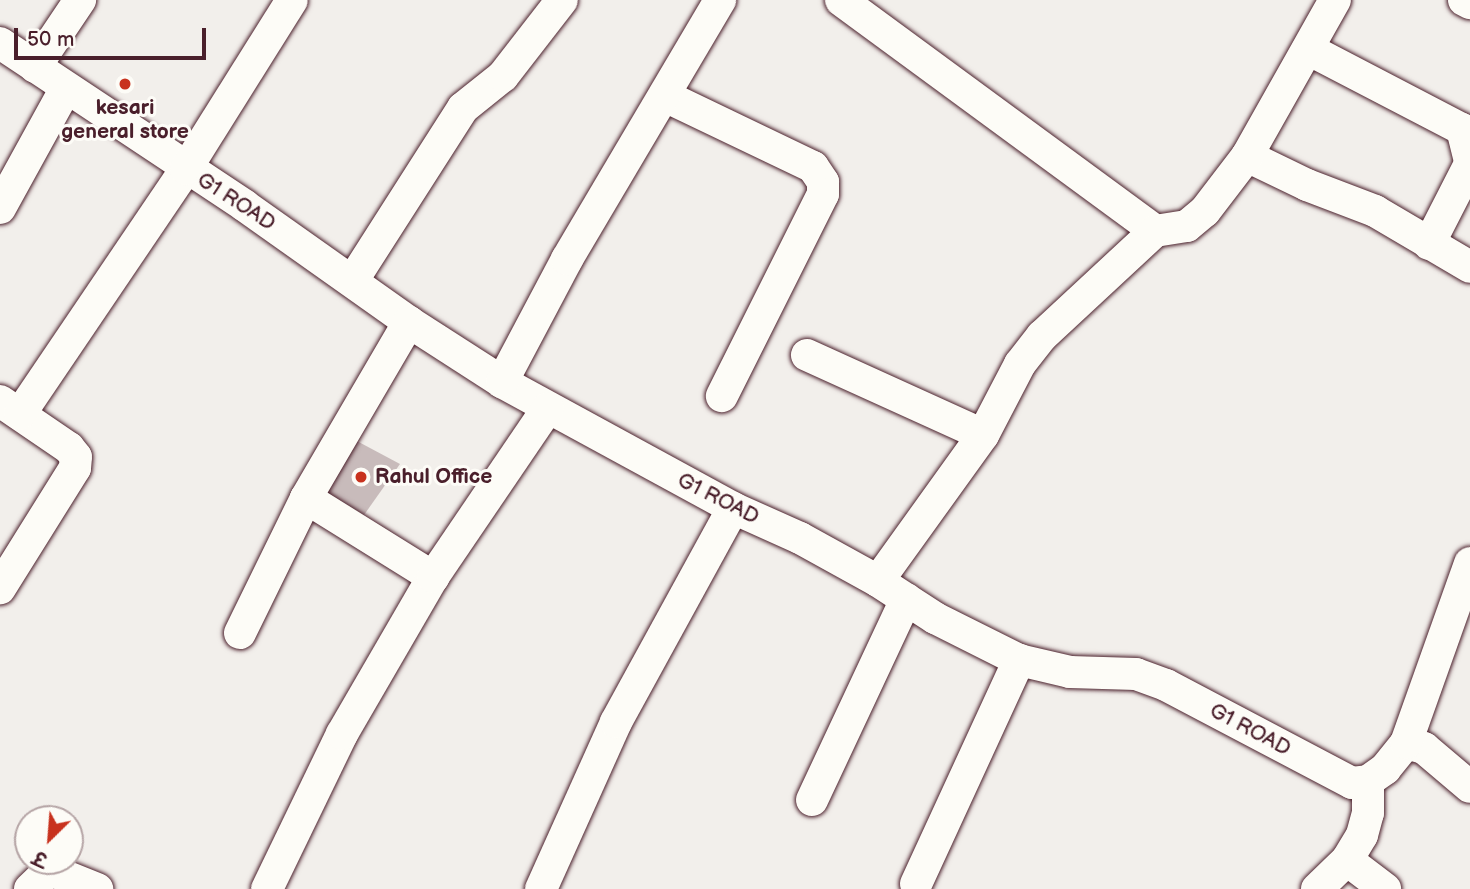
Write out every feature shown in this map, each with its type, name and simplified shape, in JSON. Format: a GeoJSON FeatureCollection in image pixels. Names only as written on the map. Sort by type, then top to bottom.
{"type":"FeatureCollection","features":[{"type":"Feature","properties":{"kind":"street"},"geometry":{"type":"LineString","coordinates":[[35,67],[80,0]]}},
{"type":"Feature","properties":{"kind":"street"},"geometry":{"type":"LineString","coordinates":[[0,588],[75,468],[76,457],[69,448],[10,407],[186,169],[292,0]]}},
{"type":"Feature","properties":{"kind":"street"},"geometry":{"type":"LineString","coordinates":[[353,280],[463,108],[503,76],[562,0]]}},
{"type":"Feature","properties":{"kind":"street"},"geometry":{"type":"LineString","coordinates":[[502,382],[567,259],[720,0]]}},
{"type":"Feature","properties":{"kind":"street"},"geometry":{"type":"LineString","coordinates":[[878,581],[983,435],[1020,365],[1042,336],[1155,231],[1187,226],[1205,211],[1247,156],[1335,0]]}},
{"type":"Feature","properties":{"kind":"street"},"geometry":{"type":"LineString","coordinates":[[1464,0],[1470,3]]}},
{"type":"Feature","properties":{"kind":"street"},"geometry":{"type":"LineString","coordinates":[[849,3],[1155,231]]}},
{"type":"Feature","properties":{"kind":"street","name":"G1 ROAD"},"geometry":{"type":"LineString","coordinates":[[0,43],[353,280],[409,322],[502,382],[733,508],[800,538],[878,581],[935,618],[1019,660],[1070,672],[1136,674],[1166,685],[1352,783],[1368,781]]}},
{"type":"Feature","properties":{"kind":"street"},"geometry":{"type":"LineString","coordinates":[[1308,49],[1462,129],[1470,163],[1429,244]]}},
{"type":"Feature","properties":{"kind":"street"},"geometry":{"type":"LineString","coordinates":[[0,208],[65,88]]}},
{"type":"Feature","properties":{"kind":"street"},"geometry":{"type":"LineString","coordinates":[[665,96],[813,167],[823,182],[823,194],[722,396]]}},
{"type":"Feature","properties":{"kind":"street"},"geometry":{"type":"LineString","coordinates":[[1247,156],[1307,185],[1374,211],[1470,267]]}},
{"type":"Feature","properties":{"kind":"street"},"geometry":{"type":"LineString","coordinates":[[240,633],[306,498],[409,322]]}},
{"type":"Feature","properties":{"kind":"street"},"geometry":{"type":"LineString","coordinates":[[807,355],[983,435]]}},
{"type":"Feature","properties":{"kind":"street"},"geometry":{"type":"LineString","coordinates":[[267,889],[342,734],[433,577],[548,408]]}},
{"type":"Feature","properties":{"kind":"street"},"geometry":{"type":"LineString","coordinates":[[306,498],[433,577]]}},
{"type":"Feature","properties":{"kind":"street"},"geometry":{"type":"LineString","coordinates":[[541,889],[616,722],[733,508]]}},
{"type":"Feature","properties":{"kind":"street"},"geometry":{"type":"LineString","coordinates":[[1317,889],[1347,860],[1362,835],[1368,813],[1368,781],[1385,769],[1406,743],[1470,563]]}},
{"type":"Feature","properties":{"kind":"street"},"geometry":{"type":"LineString","coordinates":[[812,800],[906,599]]}},
{"type":"Feature","properties":{"kind":"street"},"geometry":{"type":"LineString","coordinates":[[916,884],[1019,660]]}},
{"type":"Feature","properties":{"kind":"street"},"geometry":{"type":"LineString","coordinates":[[1406,743],[1424,748],[1470,788]]}},
{"type":"Feature","properties":{"kind":"street"},"geometry":{"type":"LineString","coordinates":[[1347,860],[1385,889]]}},
{"type":"Feature","properties":{"kind":"street"},"geometry":{"type":"LineString","coordinates":[[30,889],[50,870],[97,889]]}},
{"type":"Feature","properties":{"kind":"building","name":"Rahul Office"},"geometry":{"type":"Polygon","coordinates":[[[355,440],[400,464],[364,515],[323,490],[355,440]]]}},
{"type":"Feature","properties":{"kind":"place","name":"kesari general store"},"geometry":{"type":"Point","coordinates":[125,84]}},
{"type":"Feature","properties":{"kind":"place","name":"Rahul Office"},"geometry":{"type":"Point","coordinates":[361,477]}}]}
